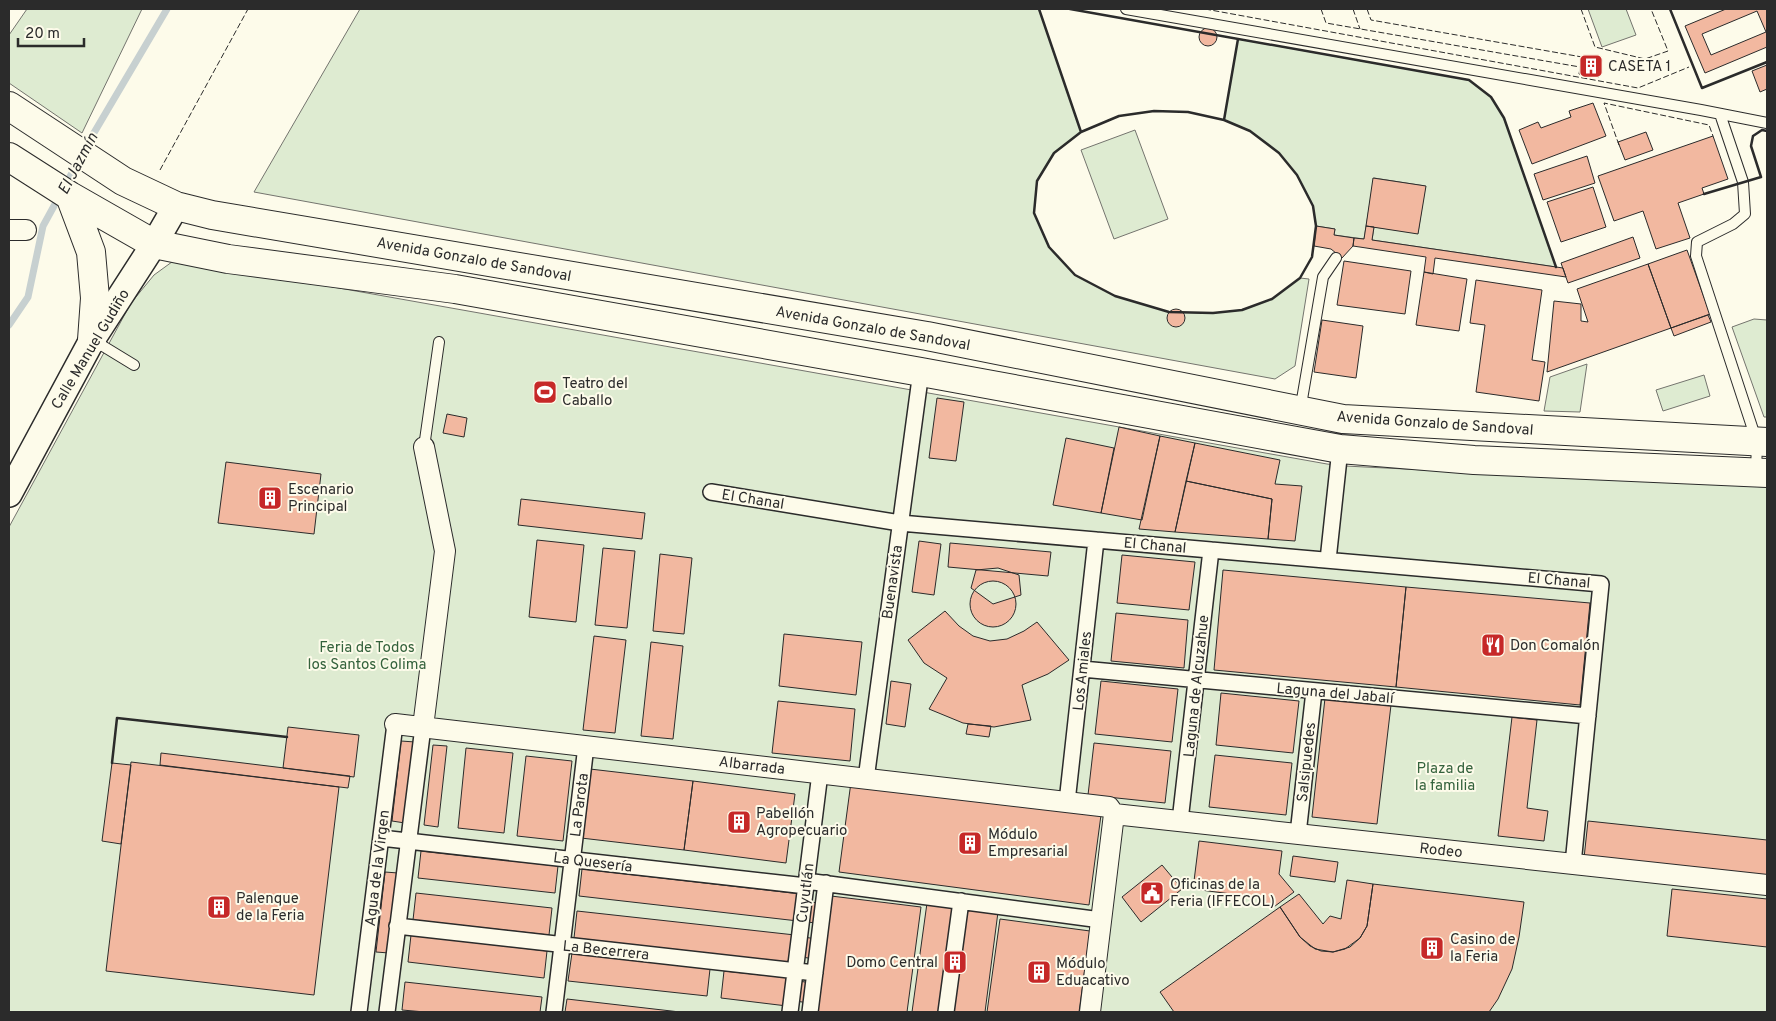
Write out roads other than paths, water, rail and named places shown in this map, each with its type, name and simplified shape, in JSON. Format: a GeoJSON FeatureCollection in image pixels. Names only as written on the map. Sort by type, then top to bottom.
{"type":"FeatureCollection","features":[{"type":"Feature","properties":{"kind":"main road","name":"Avenida Gonzalo de Sandoval"},"geometry":{"type":"LineString","coordinates":[[9,106],[123,181],[176,206],[212,215],[927,336],[1343,419],[1762,442]]}},
{"type":"Feature","properties":{"kind":"main road"},"geometry":{"type":"LineString","coordinates":[[9,157],[62,191],[154,244],[228,258],[465,291],[921,372],[1340,450],[1474,460],[1762,473]]}},
{"type":"Feature","properties":{"kind":"main road"},"geometry":{"type":"LineString","coordinates":[[62,191],[91,252],[95,298],[92,340]]}},
{"type":"Feature","properties":{"kind":"street","name":"Calle Manuel Gudiño"},"geometry":{"type":"LineString","coordinates":[[9,494],[92,340],[154,244],[176,206]]}},
{"type":"Feature","properties":{"kind":"street","name":"Buenavista"},"geometry":{"type":"LineString","coordinates":[[866,778],[919,386]]}},
{"type":"Feature","properties":{"kind":"street"},"geometry":{"type":"LineString","coordinates":[[1328,560],[1343,419]]}},
{"type":"Feature","properties":{"kind":"street"},"geometry":{"type":"LineString","coordinates":[[422,727],[445,551],[424,447]]}},
{"type":"Feature","properties":{"kind":"street","name":"El Chanal"},"geometry":{"type":"LineString","coordinates":[[711,492],[900,523],[1601,584],[1588,716]]}},
{"type":"Feature","properties":{"kind":"street","name":"Los Amiales"},"geometry":{"type":"LineString","coordinates":[[1068,802],[1096,540]]}},
{"type":"Feature","properties":{"kind":"street","name":"Laguna de Alcuzahue"},"geometry":{"type":"LineString","coordinates":[[1180,821],[1211,550]]}},
{"type":"Feature","properties":{"kind":"street","name":"Laguna del Jabalí"},"geometry":{"type":"LineString","coordinates":[[1082,669],[1588,716]]}},
{"type":"Feature","properties":{"kind":"street","name":"Salsipuedes"},"geometry":{"type":"LineString","coordinates":[[1298,834],[1314,690]]}},
{"type":"Feature","properties":{"kind":"street"},"geometry":{"type":"LineString","coordinates":[[1573,864],[1588,716]]}},
{"type":"Feature","properties":{"kind":"street","name":"Albarrada"},"geometry":{"type":"LineString","coordinates":[[395,724],[1068,802],[1112,810]]}},
{"type":"Feature","properties":{"kind":"street","name":"Agua de la Virgen"},"geometry":{"type":"LineString","coordinates":[[359,1012],[395,724]]}},
{"type":"Feature","properties":{"kind":"street","name":"Agua de la Virgen"},"geometry":{"type":"LineString","coordinates":[[387,1012],[422,727]]}},
{"type":"Feature","properties":{"kind":"street","name":"La Parota"},"geometry":{"type":"LineString","coordinates":[[554,1012],[586,746]]}},
{"type":"Feature","properties":{"kind":"street","name":"Cuyutlán"},"geometry":{"type":"LineString","coordinates":[[790,1012],[820,773]]}},
{"type":"Feature","properties":{"kind":"street"},"geometry":{"type":"LineString","coordinates":[[1090,1012],[1112,810]]}},
{"type":"Feature","properties":{"kind":"street","name":"Rodeo"},"geometry":{"type":"LineString","coordinates":[[1112,810],[1180,821],[1767,885]]}},
{"type":"Feature","properties":{"kind":"street","name":"La Quesería"},"geometry":{"type":"LineString","coordinates":[[381,838],[806,884],[826,883],[1101,920]]}},
{"type":"Feature","properties":{"kind":"street","name":"Cuyutlán"},"geometry":{"type":"LineString","coordinates":[[810,1012],[826,883]]}},
{"type":"Feature","properties":{"kind":"street"},"geometry":{"type":"LineString","coordinates":[[946,1012],[961,901]]}},
{"type":"Feature","properties":{"kind":"street","name":"La Becerrera"},"geometry":{"type":"LineString","coordinates":[[397,926],[814,973]]}},
{"type":"Feature","properties":{"kind":"lane"},"geometry":{"type":"LineString","coordinates":[[1126,9],[1767,123]]}},
{"type":"Feature","properties":{"kind":"lane"},"geometry":{"type":"LineString","coordinates":[[1720,114],[1743,182],[1745,214],[1733,224],[1697,242],[1696,256],[1762,442],[1762,473]]}},
{"type":"Feature","properties":{"kind":"lane"},"geometry":{"type":"LineString","coordinates":[[1300,411],[1323,277],[1336,258]]}},
{"type":"Feature","properties":{"kind":"lane"},"geometry":{"type":"LineString","coordinates":[[92,340],[134,365]]}},
{"type":"Feature","properties":{"kind":"lane"},"geometry":{"type":"LineString","coordinates":[[424,447],[439,342]]}},
{"type":"Feature","properties":{"kind":"waterway","name":"El Jazmín"},"geometry":{"type":"LineString","coordinates":[[85,148],[167,9]]}},
{"type":"Feature","properties":{"kind":"waterway","name":"El Jazmín"},"geometry":{"type":"LineString","coordinates":[[65,186],[80,158]]}},
{"type":"Feature","properties":{"kind":"waterway","name":"El Jazmín"},"geometry":{"type":"LineString","coordinates":[[9,325],[28,297],[43,226],[60,195]]}},
{"type":"Feature","properties":{"kind":"place","name":"CASETA 1"},"geometry":{"type":"Point","coordinates":[1591,66]}},
{"type":"Feature","properties":{"kind":"place","name":"Teatro del Caballo"},"geometry":{"type":"Point","coordinates":[545,392]}},
{"type":"Feature","properties":{"kind":"place","name":"Escenario Principal"},"geometry":{"type":"Point","coordinates":[270,498]}},
{"type":"Feature","properties":{"kind":"place","name":"Don Comalón"},"geometry":{"type":"Point","coordinates":[1493,645]}},
{"type":"Feature","properties":{"kind":"place","name":"Pabellón Agropecuario"},"geometry":{"type":"Point","coordinates":[739,822]}},
{"type":"Feature","properties":{"kind":"place","name":"Módulo Empresarial"},"geometry":{"type":"Point","coordinates":[970,843]}},
{"type":"Feature","properties":{"kind":"place","name":"Oficinas de la Feria (IFFECOL)"},"geometry":{"type":"Point","coordinates":[1152,893]}},
{"type":"Feature","properties":{"kind":"place","name":"Palenque de la Feria"},"geometry":{"type":"Point","coordinates":[219,907]}},
{"type":"Feature","properties":{"kind":"place","name":"Casino de la Feria"},"geometry":{"type":"Point","coordinates":[1432,948]}},
{"type":"Feature","properties":{"kind":"place","name":"Domo Central"},"geometry":{"type":"Point","coordinates":[955,962]}},
{"type":"Feature","properties":{"kind":"place","name":"Módulo Eduacativo"},"geometry":{"type":"Point","coordinates":[1039,972]}},
{"type":"Feature","properties":{"kind":"park label","name":"Feria de Todos los Santos Colima"},"geometry":{"type":"Point","coordinates":[367,656]}},
{"type":"Feature","properties":{"kind":"park label","name":"Plaza de la familia"},"geometry":{"type":"Point","coordinates":[1445,776]}}]}
